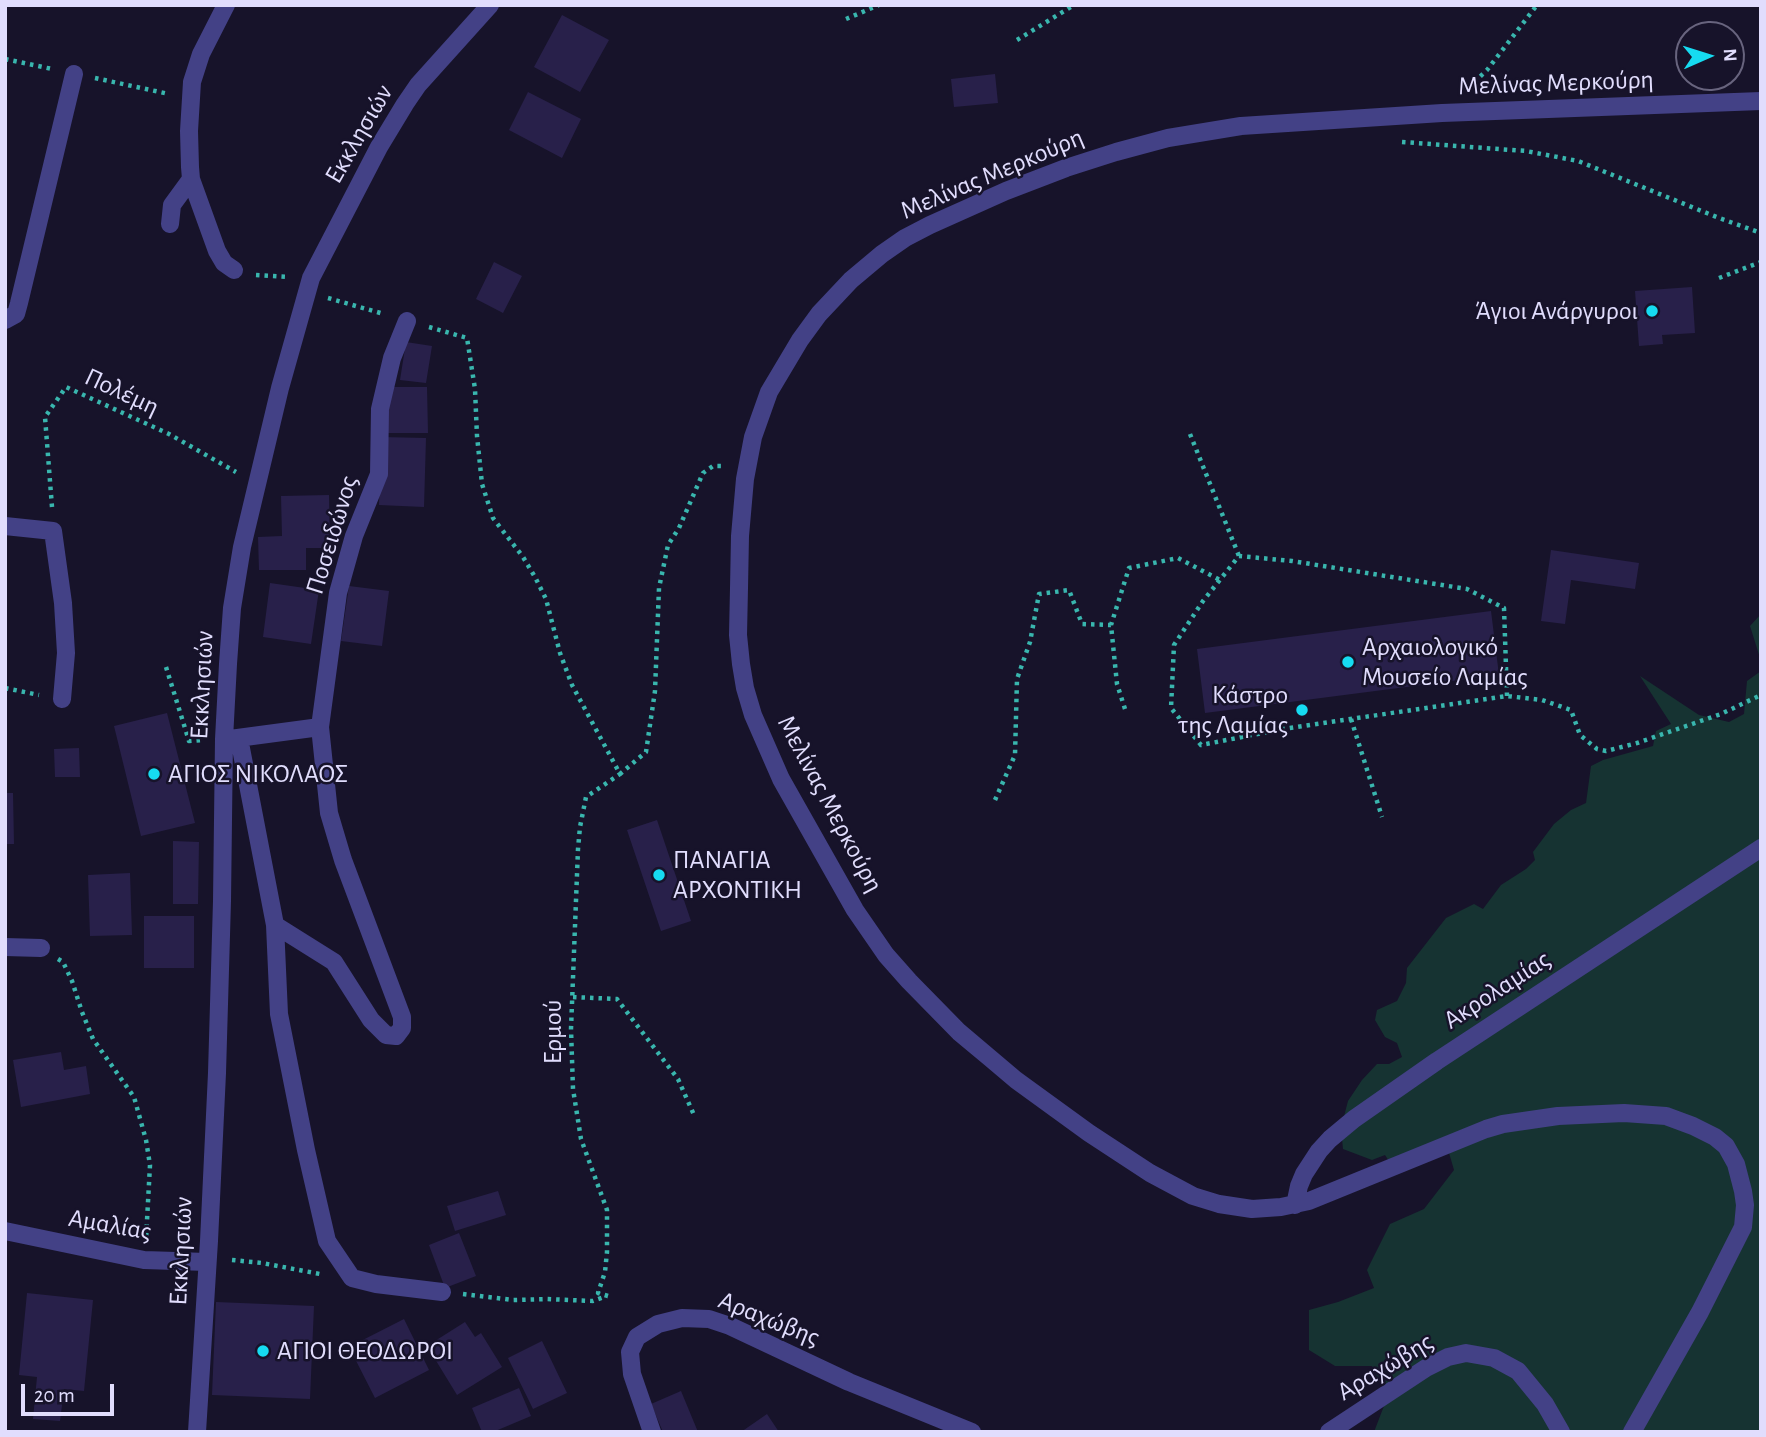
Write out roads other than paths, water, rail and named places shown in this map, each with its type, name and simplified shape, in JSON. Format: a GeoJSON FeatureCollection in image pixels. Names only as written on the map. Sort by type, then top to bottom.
{"type":"FeatureCollection","features":[{"type":"Feature","properties":{"kind":"street","name":"Εκκλησιών"},"geometry":{"type":"LineString","coordinates":[[197,1432],[209,1241],[232,738],[228,664],[232,608],[242,547],[280,388],[311,278],[379,146],[405,104],[418,85],[490,5]]}},
{"type":"Feature","properties":{"kind":"street"},"geometry":{"type":"LineString","coordinates":[[223,6],[201,54],[192,82],[189,131],[191,179],[217,251],[224,263],[234,270]]}},
{"type":"Feature","properties":{"kind":"street"},"geometry":{"type":"LineString","coordinates":[[5,320],[16,314],[74,74]]}},
{"type":"Feature","properties":{"kind":"street","name":"Μελίνας Μερκούρη"},"geometry":{"type":"LineString","coordinates":[[1632,1432],[1700,1312],[1743,1227],[1745,1205],[1740,1175],[1726,1146],[1693,1126],[1666,1116],[1624,1113],[1558,1116],[1486,1129],[1326,1195],[1295,1205],[1252,1209],[1219,1204],[1193,1196],[1150,1173],[1089,1133],[959,1032],[886,955],[855,910],[781,779],[753,715],[741,664],[738,635],[740,536],[745,478],[753,437],[769,392],[800,340],[851,281],[882,254],[930,225],[1066,168],[1168,138],[1241,126],[1442,113],[1761,101]]}},
{"type":"Feature","properties":{"kind":"street"},"geometry":{"type":"LineString","coordinates":[[170,224],[172,205],[191,179]]}},
{"type":"Feature","properties":{"kind":"street","name":"Ποσειδώνος"},"geometry":{"type":"LineString","coordinates":[[275,925],[334,962],[371,1020],[386,1035],[396,1036],[402,1028],[402,1017],[343,860],[330,814],[320,727],[338,593],[354,536],[379,474],[380,409],[392,358],[407,321]]}},
{"type":"Feature","properties":{"kind":"street"},"geometry":{"type":"LineString","coordinates":[[5,526],[53,531],[63,603],[66,653],[62,699]]}},
{"type":"Feature","properties":{"kind":"street"},"geometry":{"type":"LineString","coordinates":[[320,727],[232,738],[275,925],[279,1013],[306,1150],[327,1241],[352,1278],[376,1284],[442,1292]]}},
{"type":"Feature","properties":{"kind":"street","name":"Ακρολαμίας"},"geometry":{"type":"LineString","coordinates":[[1295,1205],[1304,1174],[1319,1151],[1354,1119],[1437,1060],[1761,848]]}},
{"type":"Feature","properties":{"kind":"street"},"geometry":{"type":"LineString","coordinates":[[5,947],[41,948]]}},
{"type":"Feature","properties":{"kind":"street","name":"Αμαλίας"},"geometry":{"type":"LineString","coordinates":[[5,1231],[144,1260],[207,1262]]}},
{"type":"Feature","properties":{"kind":"street","name":"Αραχώβης"},"geometry":{"type":"LineString","coordinates":[[652,1432],[632,1374],[631,1352],[637,1337],[658,1324],[682,1318],[709,1319],[730,1326],[849,1382],[972,1432]]}},
{"type":"Feature","properties":{"kind":"street","name":"Αραχώβης"},"geometry":{"type":"LineString","coordinates":[[1329,1432],[1426,1368],[1448,1357],[1466,1353],[1494,1358],[1518,1371],[1545,1404],[1562,1432]]}},
{"type":"Feature","properties":{"kind":"place","name":"Άγιοι Ανάργυροι"},"geometry":{"type":"Point","coordinates":[1652,311]}},
{"type":"Feature","properties":{"kind":"place","name":"Αρχαιολογικό Μουσείο Λαμίας"},"geometry":{"type":"Point","coordinates":[1348,662]}},
{"type":"Feature","properties":{"kind":"place","name":"Κάστρο της Λαμίας"},"geometry":{"type":"Point","coordinates":[1302,710]}},
{"type":"Feature","properties":{"kind":"place","name":"ΑΓΙΟΣ ΝΙΚΟΛΑΟΣ"},"geometry":{"type":"Point","coordinates":[154,774]}},
{"type":"Feature","properties":{"kind":"place","name":"ΠΑΝΑΓΙΑ ΑΡΧΟΝΤΙΚΗ"},"geometry":{"type":"Point","coordinates":[659,875]}},
{"type":"Feature","properties":{"kind":"place","name":"ΑΓΙΟΙ ΘΕΟΔΩΡΟΙ"},"geometry":{"type":"Point","coordinates":[263,1351]}}]}
